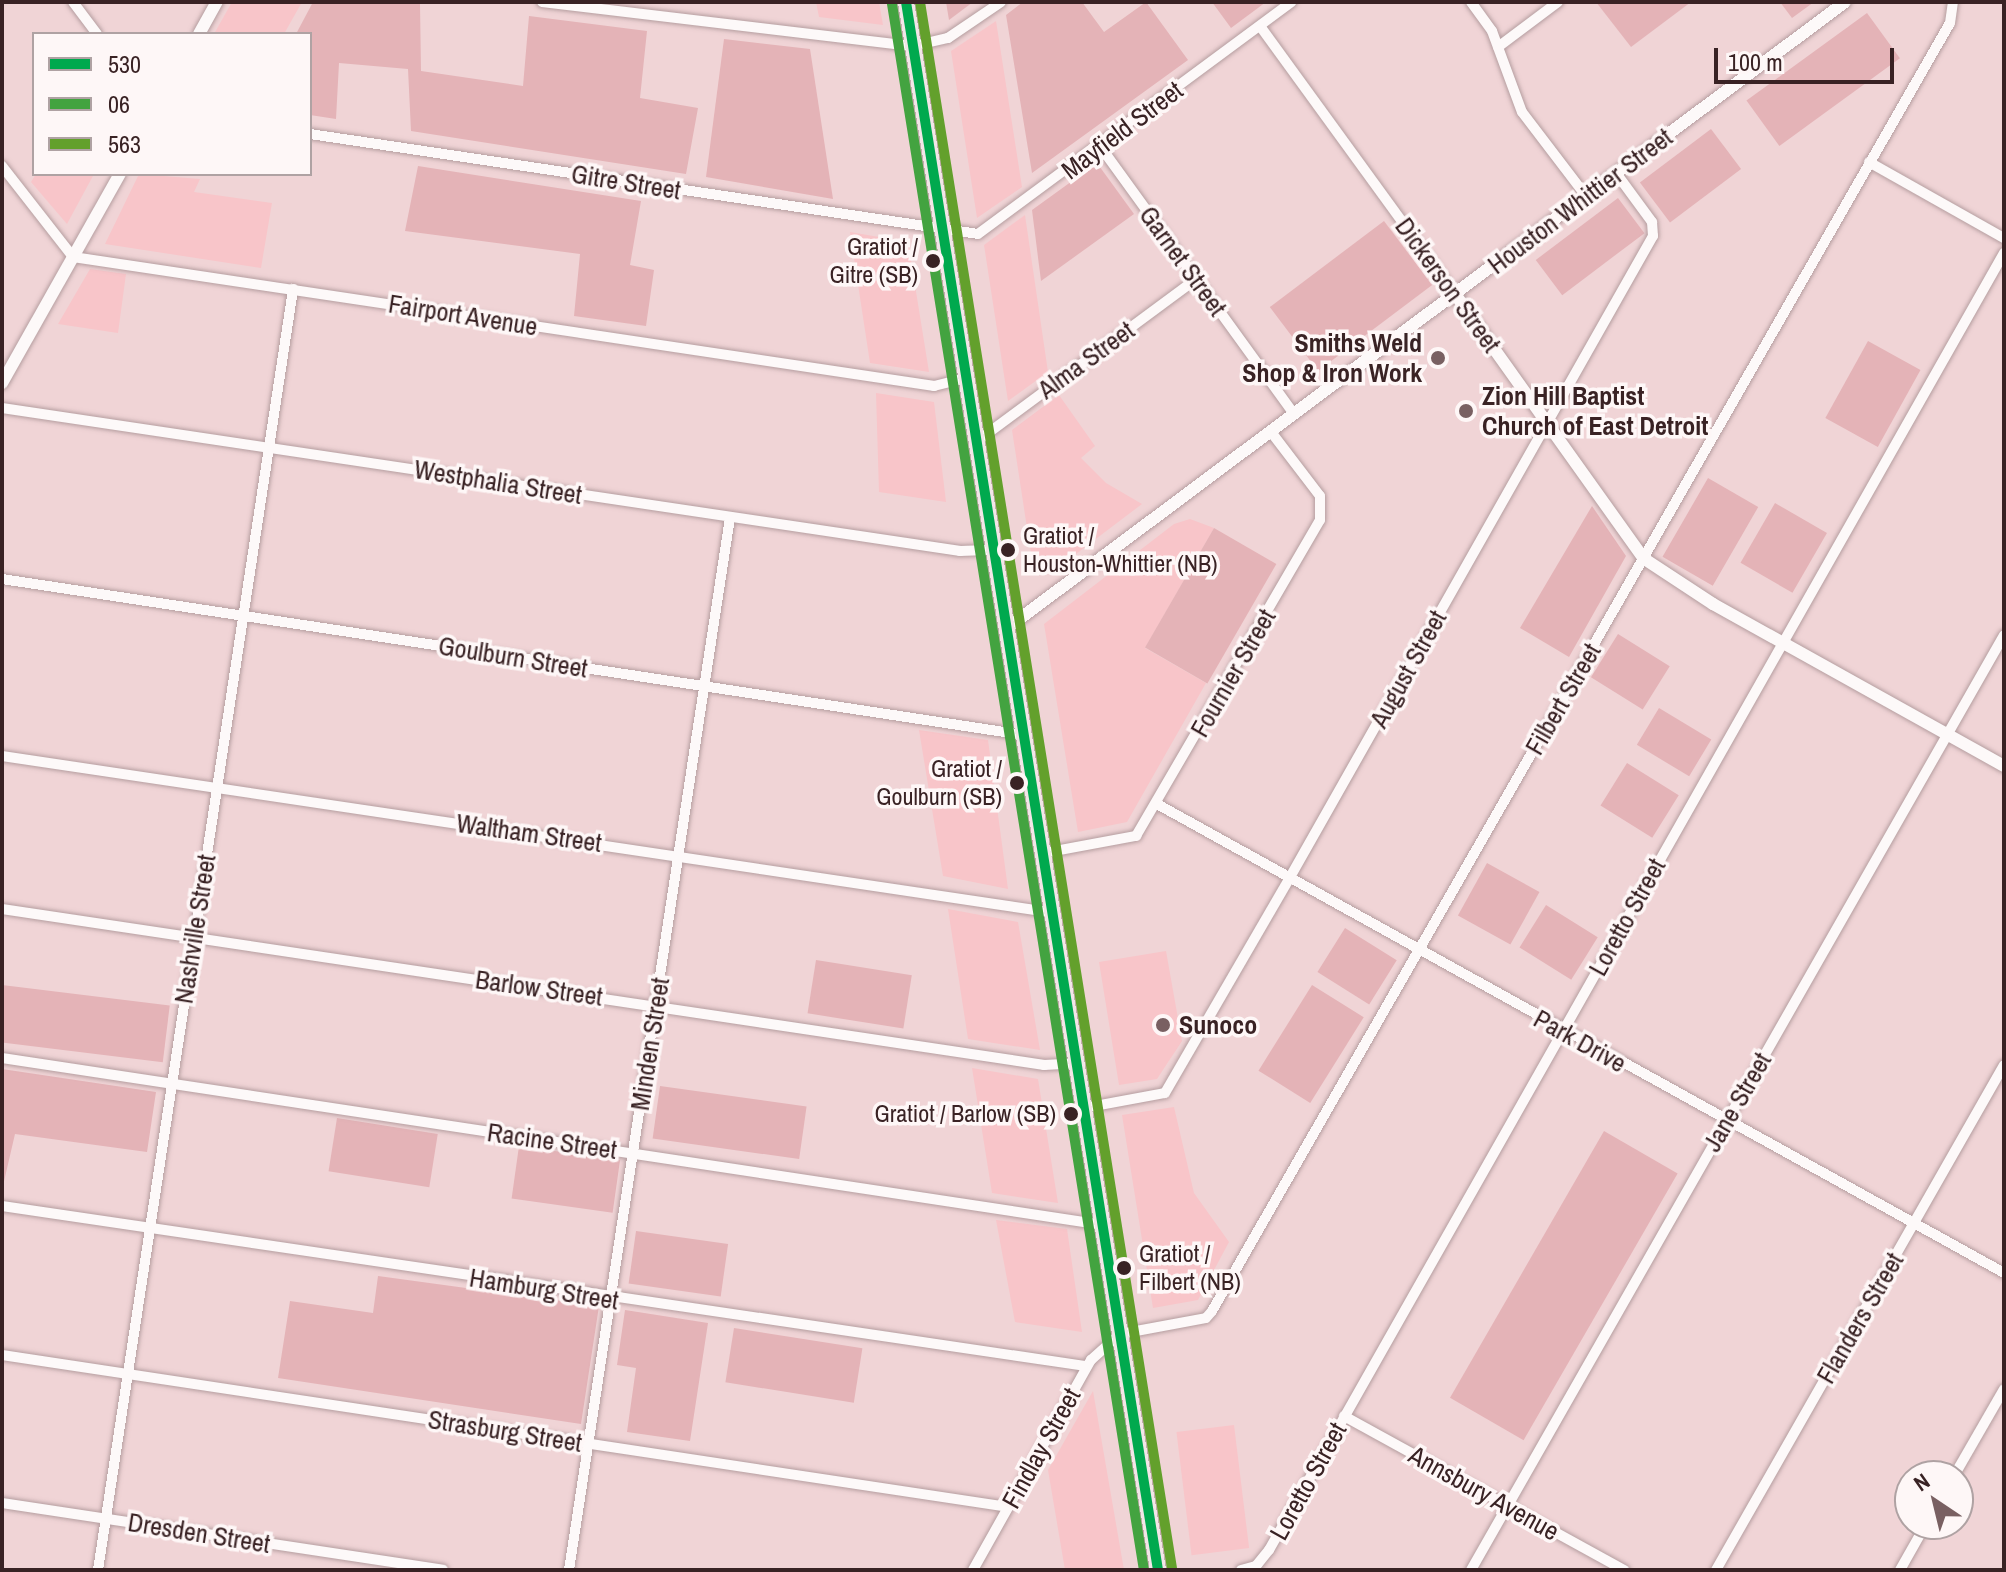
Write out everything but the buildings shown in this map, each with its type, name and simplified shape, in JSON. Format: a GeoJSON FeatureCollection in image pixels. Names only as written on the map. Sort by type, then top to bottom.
{"type":"FeatureCollection","features":[{"type":"Feature","properties":{"kind":"main road"},"geometry":{"type":"LineString","coordinates":[[906,2],[1006,629],[1055,913],[1158,1570]]}},
{"type":"Feature","properties":{"kind":"street"},"geometry":{"type":"LineString","coordinates":[[73,2],[96,32]]}},
{"type":"Feature","properties":{"kind":"street"},"geometry":{"type":"LineString","coordinates":[[200,32],[217,2]]}},
{"type":"Feature","properties":{"kind":"street"},"geometry":{"type":"LineString","coordinates":[[542,2],[913,46],[948,38],[1001,2]]}},
{"type":"Feature","properties":{"kind":"street","name":"Mayfield Street"},"geometry":{"type":"LineString","coordinates":[[943,230],[978,234],[1292,2]]}},
{"type":"Feature","properties":{"kind":"street"},"geometry":{"type":"LineString","coordinates":[[1471,2],[1498,47],[1522,112],[1586,196]]}},
{"type":"Feature","properties":{"kind":"street"},"geometry":{"type":"LineString","coordinates":[[1498,47],[1558,2]]}},
{"type":"Feature","properties":{"kind":"street","name":"Houston Whittier Street"},"geometry":{"type":"LineString","coordinates":[[1006,629],[1845,2]]}},
{"type":"Feature","properties":{"kind":"street","name":"Filbert Street"},"geometry":{"type":"LineString","coordinates":[[1120,1334],[1206,1318],[1212,1311],[1950,23],[1953,2]]}},
{"type":"Feature","properties":{"kind":"street","name":"Dickerson Street"},"geometry":{"type":"LineString","coordinates":[[1260,26],[1643,558],[1781,643],[2004,766]]}},
{"type":"Feature","properties":{"kind":"street","name":"Gitre Street"},"geometry":{"type":"LineString","coordinates":[[312,134],[943,230]]}},
{"type":"Feature","properties":{"kind":"street","name":"Garnet Street"},"geometry":{"type":"LineString","coordinates":[[1100,146],[1294,414]]}},
{"type":"Feature","properties":{"kind":"street"},"geometry":{"type":"LineString","coordinates":[[1869,162],[2004,238]]}},
{"type":"Feature","properties":{"kind":"street"},"geometry":{"type":"LineString","coordinates":[[2,166],[73,257]]}},
{"type":"Feature","properties":{"kind":"street","name":"August Street"},"geometry":{"type":"LineString","coordinates":[[1084,1108],[1165,1093],[1289,879],[1653,236],[1652,222],[1616,173]]}},
{"type":"Feature","properties":{"kind":"street"},"geometry":{"type":"LineString","coordinates":[[2,383],[119,176]]}},
{"type":"Feature","properties":{"kind":"street","name":"Loretto Street"},"geometry":{"type":"LineString","coordinates":[[1241,1570],[1264,1559],[2004,253]]}},
{"type":"Feature","properties":{"kind":"street","name":"Fairport Avenue"},"geometry":{"type":"LineString","coordinates":[[73,257],[934,386],[965,378]]}},
{"type":"Feature","properties":{"kind":"street","name":"Alma Street"},"geometry":{"type":"LineString","coordinates":[[976,442],[1196,279]]}},
{"type":"Feature","properties":{"kind":"street","name":"Nashville Street"},"geometry":{"type":"LineString","coordinates":[[98,1570],[217,788],[240,616],[293,289]]}},
{"type":"Feature","properties":{"kind":"street","name":"Westphalia Street"},"geometry":{"type":"LineString","coordinates":[[2,408],[960,551],[994,550]]}},
{"type":"Feature","properties":{"kind":"street","name":"Fournier Street"},"geometry":{"type":"LineString","coordinates":[[1044,853],[1136,836],[1320,520],[1320,496],[1271,432]]}},
{"type":"Feature","properties":{"kind":"street","name":"Minden Street"},"geometry":{"type":"LineString","coordinates":[[569,1570],[658,1005],[701,686],[730,518]]}},
{"type":"Feature","properties":{"kind":"street","name":"Goulburn Street"},"geometry":{"type":"LineString","coordinates":[[2,579],[1024,735]]}},
{"type":"Feature","properties":{"kind":"street","name":"Jane Street"},"geometry":{"type":"LineString","coordinates":[[1471,1570],[2004,635]]}},
{"type":"Feature","properties":{"kind":"street","name":"Waltham Street"},"geometry":{"type":"LineString","coordinates":[[2,756],[1055,913]]}},
{"type":"Feature","properties":{"kind":"street","name":"Park Drive"},"geometry":{"type":"LineString","coordinates":[[1157,804],[1419,952],[2004,1273]]}},
{"type":"Feature","properties":{"kind":"street","name":"Barlow Street"},"geometry":{"type":"LineString","coordinates":[[2,909],[1044,1065],[1077,1063]]}},
{"type":"Feature","properties":{"kind":"street","name":"Racine Street"},"geometry":{"type":"LineString","coordinates":[[2,1058],[1103,1225]]}},
{"type":"Feature","properties":{"kind":"street","name":"Flanders Street"},"geometry":{"type":"LineString","coordinates":[[1716,1570],[2004,1065]]}},
{"type":"Feature","properties":{"kind":"street","name":"Hamburg Street"},"geometry":{"type":"LineString","coordinates":[[2,1206],[611,1299],[1086,1366]]}},
{"type":"Feature","properties":{"kind":"street","name":"Findlay Street"},"geometry":{"type":"LineString","coordinates":[[973,1570],[1086,1366],[1120,1334]]}},
{"type":"Feature","properties":{"kind":"street","name":"Strasburg Street"},"geometry":{"type":"LineString","coordinates":[[2,1355],[1008,1507]]}},
{"type":"Feature","properties":{"kind":"street"},"geometry":{"type":"LineString","coordinates":[[1963,1460],[2004,1389]]}},
{"type":"Feature","properties":{"kind":"street","name":"Annsbury Avenue"},"geometry":{"type":"LineString","coordinates":[[1344,1416],[1624,1570]]}},
{"type":"Feature","properties":{"kind":"street","name":"Dresden Street"},"geometry":{"type":"LineString","coordinates":[[2,1503],[443,1570]]}},
{"type":"Feature","properties":{"kind":"street"},"geometry":{"type":"LineString","coordinates":[[1900,1570],[1917,1540]]}},
{"type":"Feature","properties":{"kind":"shaded area"},"geometry":{"type":"Polygon","coordinates":[[[232,2],[302,2],[285,32],[215,32],[232,2]]]}},
{"type":"Feature","properties":{"kind":"shaded area"},"geometry":{"type":"Polygon","coordinates":[[[313,2],[420,4],[421,71],[523,86],[529,16],[647,31],[640,98],[698,108],[686,174],[411,131],[408,69],[339,63],[336,119],[312,115],[312,32],[297,32],[313,2]]]}},
{"type":"Feature","properties":{"kind":"shaded area"},"geometry":{"type":"Polygon","coordinates":[[[816,2],[879,2],[883,25],[819,17],[816,2]]]}},
{"type":"Feature","properties":{"kind":"shaded area"},"geometry":{"type":"Polygon","coordinates":[[[946,2],[973,2],[949,20],[946,2]]]}},
{"type":"Feature","properties":{"kind":"shaded area"},"geometry":{"type":"Polygon","coordinates":[[[1023,2],[1082,2],[1104,32],[1146,2],[1188,60],[1032,173],[1006,15],[1023,2]]]}},
{"type":"Feature","properties":{"kind":"shaded area"},"geometry":{"type":"Polygon","coordinates":[[[1212,2],[1266,2],[1231,28],[1212,2]]]}},
{"type":"Feature","properties":{"kind":"shaded area"},"geometry":{"type":"Polygon","coordinates":[[[1596,2],[1691,2],[1631,47],[1596,2]]]}},
{"type":"Feature","properties":{"kind":"shaded area"},"geometry":{"type":"Polygon","coordinates":[[[1780,2],[1814,2],[1792,18],[1780,2]]]}},
{"type":"Feature","properties":{"kind":"shaded area"},"geometry":{"type":"Polygon","coordinates":[[[1867,13],[1900,58],[1779,146],[1746,101],[1867,13]]]}},
{"type":"Feature","properties":{"kind":"shaded area"},"geometry":{"type":"Polygon","coordinates":[[[996,21],[1022,187],[977,218],[951,51],[996,21]]]}},
{"type":"Feature","properties":{"kind":"shaded area"},"geometry":{"type":"Polygon","coordinates":[[[724,39],[810,49],[833,199],[706,177],[724,39]]]}},
{"type":"Feature","properties":{"kind":"shaded area"},"geometry":{"type":"Polygon","coordinates":[[[1711,129],[1741,169],[1670,222],[1640,183],[1711,129]]]}},
{"type":"Feature","properties":{"kind":"shaded area"},"geometry":{"type":"Polygon","coordinates":[[[1097,163],[1134,214],[1041,281],[1032,210],[1097,163]]]}},
{"type":"Feature","properties":{"kind":"shaded area"},"geometry":{"type":"Polygon","coordinates":[[[418,166],[641,201],[630,265],[654,270],[646,326],[574,316],[580,254],[405,231],[418,166]]]}},
{"type":"Feature","properties":{"kind":"shaded area"},"geometry":{"type":"Polygon","coordinates":[[[35,176],[93,176],[67,224],[31,182],[35,176]]]}},
{"type":"Feature","properties":{"kind":"shaded area"},"geometry":{"type":"Polygon","coordinates":[[[138,176],[200,179],[194,192],[272,203],[261,268],[105,244],[138,176]]]}},
{"type":"Feature","properties":{"kind":"shaded area"},"geometry":{"type":"Polygon","coordinates":[[[1618,198],[1644,233],[1562,295],[1536,260],[1618,198]]]}},
{"type":"Feature","properties":{"kind":"shaded area"},"geometry":{"type":"Polygon","coordinates":[[[1025,215],[1048,372],[1008,401],[984,245],[1025,215]]]}},
{"type":"Feature","properties":{"kind":"shaded area"},"geometry":{"type":"Polygon","coordinates":[[[1384,221],[1432,285],[1318,371],[1270,307],[1384,221]]]}},
{"type":"Feature","properties":{"kind":"shaded area"},"geometry":{"type":"Polygon","coordinates":[[[850,232],[908,242],[929,372],[870,363],[850,232]]]}},
{"type":"Feature","properties":{"kind":"shaded area"},"geometry":{"type":"Polygon","coordinates":[[[90,269],[126,274],[118,333],[58,324],[90,269]]]}},
{"type":"Feature","properties":{"kind":"shaded area"},"geometry":{"type":"Polygon","coordinates":[[[1868,341],[1920,370],[1878,447],[1825,418],[1868,341]]]}},
{"type":"Feature","properties":{"kind":"shaded area"},"geometry":{"type":"Polygon","coordinates":[[[876,393],[934,402],[946,502],[879,492],[876,393]]]}},
{"type":"Feature","properties":{"kind":"shaded area"},"geometry":{"type":"Polygon","coordinates":[[[1059,395],[1095,446],[1081,458],[1106,483],[1142,504],[1068,560],[1031,554],[1012,430],[1059,395]]]}},
{"type":"Feature","properties":{"kind":"shaded area"},"geometry":{"type":"Polygon","coordinates":[[[1708,478],[1758,507],[1713,586],[1662,557],[1708,478]]]}},
{"type":"Feature","properties":{"kind":"shaded area"},"geometry":{"type":"Polygon","coordinates":[[[1775,503],[1827,533],[1792,593],[1740,563],[1775,503]]]}},
{"type":"Feature","properties":{"kind":"shaded area"},"geometry":{"type":"Polygon","coordinates":[[[1592,506],[1626,556],[1569,657],[1520,628],[1592,506]]]}},
{"type":"Feature","properties":{"kind":"shaded area"},"geometry":{"type":"Polygon","coordinates":[[[1190,519],[1214,528],[1145,648],[1206,683],[1127,822],[1078,832],[1044,624],[1174,524],[1190,519]]]}},
{"type":"Feature","properties":{"kind":"shaded area"},"geometry":{"type":"Polygon","coordinates":[[[1214,528],[1276,564],[1207,684],[1145,648],[1214,528]]]}},
{"type":"Feature","properties":{"kind":"shaded area"},"geometry":{"type":"Polygon","coordinates":[[[1618,634],[1670,666],[1643,710],[1591,677],[1618,634]]]}},
{"type":"Feature","properties":{"kind":"shaded area"},"geometry":{"type":"Polygon","coordinates":[[[1659,708],[1711,739],[1689,776],[1637,745],[1659,708]]]}},
{"type":"Feature","properties":{"kind":"shaded area"},"geometry":{"type":"Polygon","coordinates":[[[919,730],[988,740],[1008,889],[943,876],[919,730]]]}},
{"type":"Feature","properties":{"kind":"shaded area"},"geometry":{"type":"Polygon","coordinates":[[[1627,763],[1679,795],[1652,838],[1601,805],[1627,763]]]}},
{"type":"Feature","properties":{"kind":"shaded area"},"geometry":{"type":"Polygon","coordinates":[[[1487,863],[1539,892],[1510,945],[1458,915],[1487,863]]]}},
{"type":"Feature","properties":{"kind":"shaded area"},"geometry":{"type":"Polygon","coordinates":[[[1546,905],[1598,937],[1571,980],[1520,947],[1546,905]]]}},
{"type":"Feature","properties":{"kind":"shaded area"},"geometry":{"type":"Polygon","coordinates":[[[948,909],[1018,922],[1040,1050],[968,1039],[948,909]]]}},
{"type":"Feature","properties":{"kind":"shaded area"},"geometry":{"type":"Polygon","coordinates":[[[1345,928],[1397,960],[1369,1004],[1317,972],[1345,928]]]}},
{"type":"Feature","properties":{"kind":"shaded area"},"geometry":{"type":"Polygon","coordinates":[[[1166,951],[1182,1041],[1157,1079],[1119,1085],[1099,962],[1166,951]]]}},
{"type":"Feature","properties":{"kind":"shaded area"},"geometry":{"type":"Polygon","coordinates":[[[816,960],[912,975],[903,1029],[808,1013],[816,960]]]}},
{"type":"Feature","properties":{"kind":"shaded area"},"geometry":{"type":"Polygon","coordinates":[[[2,985],[170,1006],[163,1062],[2,1042],[2,985]]]}},
{"type":"Feature","properties":{"kind":"shaded area"},"geometry":{"type":"Polygon","coordinates":[[[1312,985],[1364,1017],[1310,1103],[1258,1071],[1312,985]]]}},
{"type":"Feature","properties":{"kind":"shaded area"},"geometry":{"type":"Polygon","coordinates":[[[972,1068],[1038,1079],[1058,1203],[992,1193],[972,1068]]]}},
{"type":"Feature","properties":{"kind":"shaded area"},"geometry":{"type":"Polygon","coordinates":[[[2,1069],[156,1092],[147,1152],[15,1134],[2,1190],[2,1069]]]}},
{"type":"Feature","properties":{"kind":"shaded area"},"geometry":{"type":"Polygon","coordinates":[[[660,1086],[807,1107],[799,1159],[653,1138],[660,1086]]]}},
{"type":"Feature","properties":{"kind":"shaded area"},"geometry":{"type":"Polygon","coordinates":[[[1174,1107],[1194,1193],[1229,1242],[1198,1300],[1153,1308],[1122,1115],[1174,1107]]]}},
{"type":"Feature","properties":{"kind":"shaded area"},"geometry":{"type":"Polygon","coordinates":[[[337,1118],[438,1134],[429,1187],[329,1171],[337,1118]]]}},
{"type":"Feature","properties":{"kind":"shaded area"},"geometry":{"type":"Polygon","coordinates":[[[1604,1131],[1678,1174],[1524,1440],[1450,1398],[1604,1131]]]}},
{"type":"Feature","properties":{"kind":"shaded area"},"geometry":{"type":"Polygon","coordinates":[[[519,1146],[620,1160],[613,1213],[512,1198],[519,1146]]]}},
{"type":"Feature","properties":{"kind":"shaded area"},"geometry":{"type":"Polygon","coordinates":[[[996,1220],[1067,1229],[1082,1332],[1015,1322],[996,1220]]]}},
{"type":"Feature","properties":{"kind":"shaded area"},"geometry":{"type":"Polygon","coordinates":[[[636,1231],[728,1244],[721,1296],[629,1283],[636,1231]]]}},
{"type":"Feature","properties":{"kind":"shaded area"},"geometry":{"type":"Polygon","coordinates":[[[378,1276],[599,1306],[581,1424],[278,1378],[290,1301],[373,1313],[378,1276]]]}},
{"type":"Feature","properties":{"kind":"shaded area"},"geometry":{"type":"Polygon","coordinates":[[[625,1310],[708,1323],[690,1441],[627,1432],[636,1368],[617,1365],[625,1310]]]}},
{"type":"Feature","properties":{"kind":"shaded area"},"geometry":{"type":"Polygon","coordinates":[[[734,1328],[862,1348],[854,1403],[725,1382],[734,1328]]]}},
{"type":"Feature","properties":{"kind":"shaded area"},"geometry":{"type":"Polygon","coordinates":[[[1093,1391],[1124,1570],[1065,1570],[1048,1470],[1093,1391]]]}},
{"type":"Feature","properties":{"kind":"shaded area"},"geometry":{"type":"Polygon","coordinates":[[[1234,1425],[1249,1548],[1192,1555],[1176,1432],[1234,1425]]]}},
{"type":"Feature","properties":{"kind":"transit line","name":"530"},"geometry":{"type":"LineString","coordinates":[[906,2],[1158,1570]]}},
{"type":"Feature","properties":{"kind":"transit line","name":"563"},"geometry":{"type":"LineString","coordinates":[[920,2],[1172,1568]]}},
{"type":"Feature","properties":{"kind":"transit line","name":"06"},"geometry":{"type":"LineString","coordinates":[[892,4],[1144,1570]]}},
{"type":"Feature","properties":{"kind":"place","name":"Gratiot / Gitre (SB)"},"geometry":{"type":"Point","coordinates":[933,261]}},
{"type":"Feature","properties":{"kind":"place","name":"Smiths Weld Shop & Iron Work"},"geometry":{"type":"Point","coordinates":[1438,358]}},
{"type":"Feature","properties":{"kind":"place","name":"Zion Hill Baptist Church of East Detroit"},"geometry":{"type":"Point","coordinates":[1466,411]}},
{"type":"Feature","properties":{"kind":"place","name":"Gratiot / Houston-Whittier (NB)"},"geometry":{"type":"Point","coordinates":[1008,550]}},
{"type":"Feature","properties":{"kind":"place","name":"Gratiot / Goulburn (SB)"},"geometry":{"type":"Point","coordinates":[1017,783]}},
{"type":"Feature","properties":{"kind":"place","name":"Sunoco"},"geometry":{"type":"Point","coordinates":[1163,1025]}},
{"type":"Feature","properties":{"kind":"place","name":"Gratiot / Barlow (SB)"},"geometry":{"type":"Point","coordinates":[1071,1114]}},
{"type":"Feature","properties":{"kind":"place","name":"Gratiot / Filbert (NB)"},"geometry":{"type":"Point","coordinates":[1124,1268]}}]}
